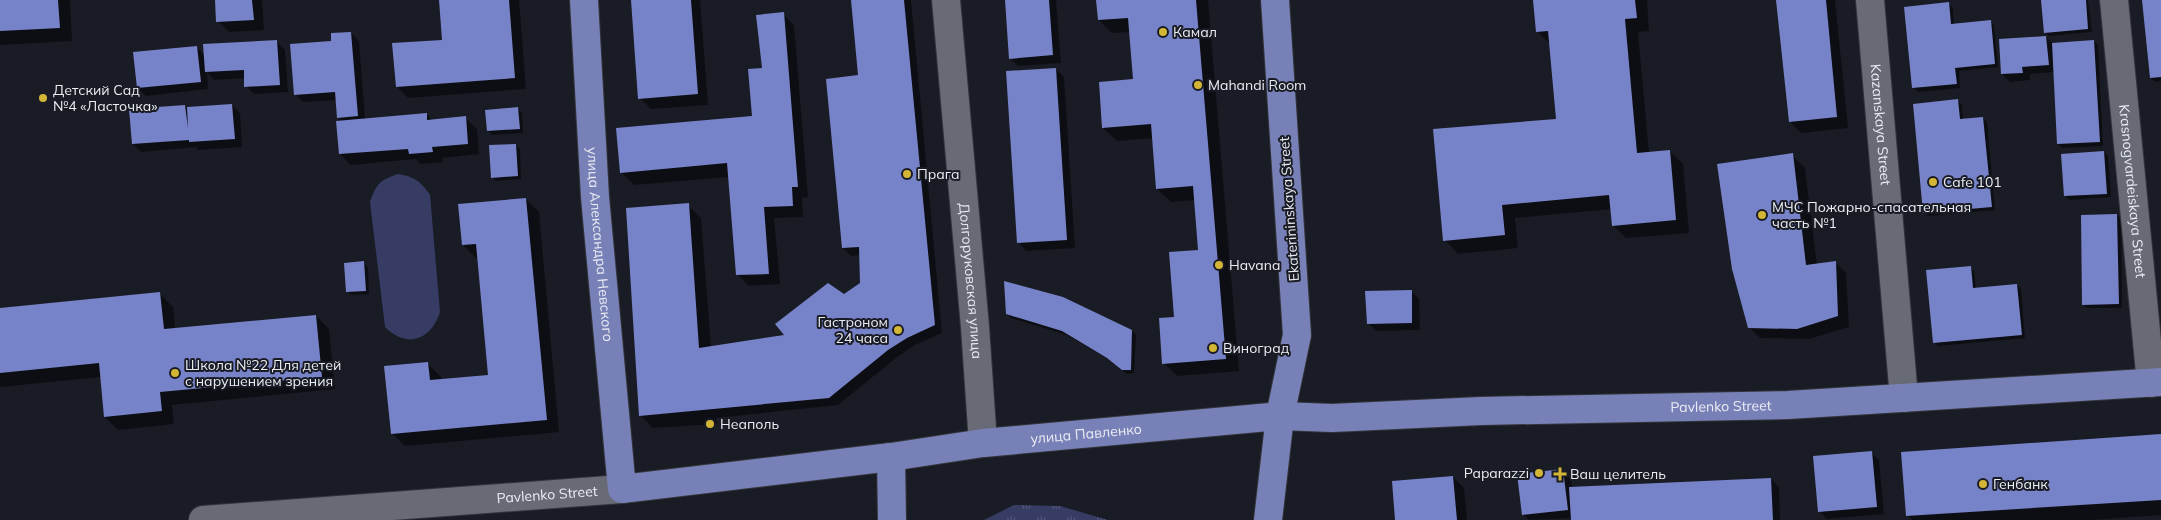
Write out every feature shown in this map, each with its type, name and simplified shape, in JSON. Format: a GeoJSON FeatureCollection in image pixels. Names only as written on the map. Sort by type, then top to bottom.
{"type":"FeatureCollection","features":[{"type":"Feature","properties":{"kind":"main road","name":"улица Александра Невского"},"geometry":{"type":"LineString","coordinates":[[584,0],[595,198],[622,489]]}},
{"type":"Feature","properties":{"kind":"main road","name":"Ekaterininskaya Street"},"geometry":{"type":"LineString","coordinates":[[1268,520],[1280,416],[1297,334],[1275,0]]}},
{"type":"Feature","properties":{"kind":"main road","name":"Pavlenko Street"},"geometry":{"type":"LineString","coordinates":[[1280,416],[1332,418],[1481,411],[1788,405],[2156,383]]}},
{"type":"Feature","properties":{"kind":"main road","name":"улица Павленко"},"geometry":{"type":"LineString","coordinates":[[891,457],[983,443],[1280,416]]}},
{"type":"Feature","properties":{"kind":"main road","name":"Pavlenko Street"},"geometry":{"type":"LineString","coordinates":[[622,489],[891,457]]}},
{"type":"Feature","properties":{"kind":"main road"},"geometry":{"type":"LineString","coordinates":[[891,457],[892,520]]}},
{"type":"Feature","properties":{"kind":"street","name":"Долгоруковская улица"},"geometry":{"type":"LineString","coordinates":[[946,0],[975,326],[983,443]]}},
{"type":"Feature","properties":{"kind":"street","name":"Kazanskaya Street"},"geometry":{"type":"LineString","coordinates":[[1870,0],[1904,398]]}},
{"type":"Feature","properties":{"kind":"street","name":"Krasnogvardeiskaya Street"},"geometry":{"type":"LineString","coordinates":[[2114,0],[2156,383]]}},
{"type":"Feature","properties":{"kind":"street","name":"Pavlenko Street"},"geometry":{"type":"LineString","coordinates":[[203,520],[622,489]]}},
{"type":"Feature","properties":{"kind":"green space"},"geometry":{"type":"Polygon","coordinates":[[[398,174],[417,180],[430,195],[440,312],[431,329],[424,335],[410,339],[393,334],[385,327],[370,202],[374,191],[380,183],[398,174]]]}},
{"type":"Feature","properties":{"kind":"green space"},"geometry":{"type":"Polygon","coordinates":[[[1014,505],[1060,506],[1108,520],[984,520],[1014,505]]]}},
{"type":"Feature","properties":{"kind":"building"},"geometry":{"type":"Polygon","coordinates":[[[0,0],[58,0],[60,28],[0,31],[0,0]]]}},
{"type":"Feature","properties":{"kind":"building"},"geometry":{"type":"Polygon","coordinates":[[[215,0],[252,0],[254,20],[216,22],[215,0]]]}},
{"type":"Feature","properties":{"kind":"building"},"geometry":{"type":"Polygon","coordinates":[[[439,0],[509,0],[515,78],[396,87],[392,43],[442,40],[439,0]]]}},
{"type":"Feature","properties":{"kind":"building"},"geometry":{"type":"Polygon","coordinates":[[[631,0],[691,0],[698,94],[638,99],[631,0]]]}},
{"type":"Feature","properties":{"kind":"building"},"geometry":{"type":"Polygon","coordinates":[[[851,0],[904,0],[935,325],[907,338],[888,350],[829,398],[639,416],[626,208],[689,203],[699,348],[784,335],[775,324],[828,283],[844,294],[860,283],[859,247],[842,248],[826,79],[858,75],[851,0]]]}},
{"type":"Feature","properties":{"kind":"building"},"geometry":{"type":"Polygon","coordinates":[[[1005,0],[1049,0],[1053,55],[1009,59],[1005,0]]]}},
{"type":"Feature","properties":{"kind":"building"},"geometry":{"type":"Polygon","coordinates":[[[1096,0],[1196,0],[1226,359],[1162,364],[1159,318],[1174,317],[1169,252],[1198,250],[1193,186],[1156,189],[1151,124],[1102,128],[1099,82],[1133,79],[1128,18],[1098,20],[1096,0]]]}},
{"type":"Feature","properties":{"kind":"building"},"geometry":{"type":"Polygon","coordinates":[[[1533,0],[1635,0],[1637,18],[1625,19],[1637,153],[1670,150],[1676,220],[1612,226],[1609,195],[1502,205],[1505,235],[1443,241],[1433,129],[1556,119],[1548,31],[1536,32],[1533,0]]]}},
{"type":"Feature","properties":{"kind":"building"},"geometry":{"type":"Polygon","coordinates":[[[1776,0],[1826,0],[1837,117],[1789,122],[1776,0]]]}},
{"type":"Feature","properties":{"kind":"building"},"geometry":{"type":"Polygon","coordinates":[[[2041,0],[2086,0],[2088,29],[2044,33],[2041,0]]]}},
{"type":"Feature","properties":{"kind":"building"},"geometry":{"type":"Polygon","coordinates":[[[2142,0],[2161,0],[2161,77],[2150,78],[2142,0]]]}},
{"type":"Feature","properties":{"kind":"building"},"geometry":{"type":"Polygon","coordinates":[[[1949,2],[1951,24],[1991,20],[1995,64],[1955,68],[1957,84],[1912,88],[1904,7],[1949,2]]]}},
{"type":"Feature","properties":{"kind":"building"},"geometry":{"type":"Polygon","coordinates":[[[784,12],[798,187],[792,187],[793,206],[764,207],[769,274],[736,275],[727,163],[620,173],[616,128],[752,116],[748,69],[762,68],[756,15],[784,12]]]}},
{"type":"Feature","properties":{"kind":"building"},"geometry":{"type":"Polygon","coordinates":[[[351,32],[358,116],[337,118],[335,92],[294,95],[290,44],[331,41],[331,33],[351,32]]]}},
{"type":"Feature","properties":{"kind":"building"},"geometry":{"type":"Polygon","coordinates":[[[2046,36],[2049,65],[2022,67],[2023,73],[2001,74],[1999,39],[2046,36]]]}},
{"type":"Feature","properties":{"kind":"building"},"geometry":{"type":"Polygon","coordinates":[[[277,40],[280,85],[244,87],[244,70],[205,72],[203,44],[277,40]]]}},
{"type":"Feature","properties":{"kind":"building"},"geometry":{"type":"Polygon","coordinates":[[[2094,40],[2100,142],[2057,144],[2052,43],[2094,40]]]}},
{"type":"Feature","properties":{"kind":"building"},"geometry":{"type":"Polygon","coordinates":[[[197,46],[201,82],[137,88],[133,52],[197,46]]]}},
{"type":"Feature","properties":{"kind":"building"},"geometry":{"type":"Polygon","coordinates":[[[1056,68],[1067,240],[1017,243],[1006,71],[1056,68]]]}},
{"type":"Feature","properties":{"kind":"building"},"geometry":{"type":"Polygon","coordinates":[[[1958,99],[1960,119],[1983,117],[1992,207],[1923,213],[1913,104],[1958,99]]]}},
{"type":"Feature","properties":{"kind":"building"},"geometry":{"type":"Polygon","coordinates":[[[232,104],[235,139],[132,144],[129,109],[185,105],[188,128],[187,107],[232,104]]]}},
{"type":"Feature","properties":{"kind":"building"},"geometry":{"type":"Polygon","coordinates":[[[518,107],[520,129],[487,131],[485,110],[518,107]]]}},
{"type":"Feature","properties":{"kind":"building"},"geometry":{"type":"Polygon","coordinates":[[[427,113],[427,120],[466,116],[468,144],[432,147],[433,152],[409,154],[408,149],[339,154],[336,121],[427,113]]]}},
{"type":"Feature","properties":{"kind":"building"},"geometry":{"type":"Polygon","coordinates":[[[516,144],[518,176],[491,178],[489,145],[516,144]]]}},
{"type":"Feature","properties":{"kind":"building"},"geometry":{"type":"Polygon","coordinates":[[[2104,151],[2107,194],[2064,196],[2061,154],[2104,151]]]}},
{"type":"Feature","properties":{"kind":"building"},"geometry":{"type":"Polygon","coordinates":[[[1793,153],[1806,265],[1836,261],[1838,316],[1797,329],[1748,328],[1732,269],[1717,164],[1793,153]]]}},
{"type":"Feature","properties":{"kind":"building"},"geometry":{"type":"Polygon","coordinates":[[[526,198],[547,420],[391,434],[384,366],[428,362],[430,380],[488,375],[476,244],[462,245],[458,204],[526,198]]]}},
{"type":"Feature","properties":{"kind":"building"},"geometry":{"type":"Polygon","coordinates":[[[2117,214],[2119,304],[2082,305],[2081,215],[2117,214]]]}},
{"type":"Feature","properties":{"kind":"building"},"geometry":{"type":"Polygon","coordinates":[[[364,261],[366,291],[346,292],[344,263],[364,261]]]}},
{"type":"Feature","properties":{"kind":"building"},"geometry":{"type":"Polygon","coordinates":[[[1971,266],[1973,288],[2017,284],[2022,335],[1933,343],[1926,270],[1971,266]]]}},
{"type":"Feature","properties":{"kind":"building"},"geometry":{"type":"Polygon","coordinates":[[[1004,281],[1063,297],[1132,330],[1131,370],[1122,370],[1107,358],[1062,331],[1006,314],[1004,281]]]}},
{"type":"Feature","properties":{"kind":"building"},"geometry":{"type":"Polygon","coordinates":[[[1412,290],[1412,323],[1367,324],[1365,291],[1412,290]]]}},
{"type":"Feature","properties":{"kind":"building"},"geometry":{"type":"Polygon","coordinates":[[[160,292],[164,329],[316,315],[322,377],[160,392],[162,411],[104,417],[99,363],[0,373],[0,308],[160,292]]]}},
{"type":"Feature","properties":{"kind":"building"},"geometry":{"type":"Polygon","coordinates":[[[2161,434],[2161,500],[1906,516],[1901,452],[2161,434]]]}},
{"type":"Feature","properties":{"kind":"building"},"geometry":{"type":"Polygon","coordinates":[[[1872,451],[1877,507],[1818,512],[1813,456],[1872,451]]]}},
{"type":"Feature","properties":{"kind":"building"},"geometry":{"type":"Polygon","coordinates":[[[1563,469],[1568,510],[1522,515],[1517,474],[1563,469]]]}},
{"type":"Feature","properties":{"kind":"building"},"geometry":{"type":"Polygon","coordinates":[[[1453,476],[1457,520],[1395,520],[1392,481],[1453,476]]]}},
{"type":"Feature","properties":{"kind":"building"},"geometry":{"type":"Polygon","coordinates":[[[1771,478],[1773,520],[1571,520],[1569,487],[1771,478]]]}},
{"type":"Feature","properties":{"kind":"place","name":"Камал"},"geometry":{"type":"Point","coordinates":[1163,32]}},
{"type":"Feature","properties":{"kind":"place","name":"Mahandi Room"},"geometry":{"type":"Point","coordinates":[1198,85]}},
{"type":"Feature","properties":{"kind":"place","name":"Детский Сад №4 «Ласточка»"},"geometry":{"type":"Point","coordinates":[43,98]}},
{"type":"Feature","properties":{"kind":"place","name":"Прага"},"geometry":{"type":"Point","coordinates":[907,174]}},
{"type":"Feature","properties":{"kind":"place","name":"Cafe 101"},"geometry":{"type":"Point","coordinates":[1933,182]}},
{"type":"Feature","properties":{"kind":"place","name":"МЧС Пожарно-спасательная часть №1"},"geometry":{"type":"Point","coordinates":[1762,215]}},
{"type":"Feature","properties":{"kind":"place","name":"Havana"},"geometry":{"type":"Point","coordinates":[1219,265]}},
{"type":"Feature","properties":{"kind":"place","name":"Гастроном 24 часа"},"geometry":{"type":"Point","coordinates":[898,330]}},
{"type":"Feature","properties":{"kind":"place","name":"Виноград"},"geometry":{"type":"Point","coordinates":[1213,348]}},
{"type":"Feature","properties":{"kind":"place","name":"Школа №22 Для детей с нарушением зрения"},"geometry":{"type":"Point","coordinates":[175,373]}},
{"type":"Feature","properties":{"kind":"place","name":"Неаполь"},"geometry":{"type":"Point","coordinates":[710,424]}},
{"type":"Feature","properties":{"kind":"place","name":"Paparazzi"},"geometry":{"type":"Point","coordinates":[1539,473]}},
{"type":"Feature","properties":{"kind":"place","name":"Ваш целитель"},"geometry":{"type":"Point","coordinates":[1560,474]}},
{"type":"Feature","properties":{"kind":"place","name":"Генбанк"},"geometry":{"type":"Point","coordinates":[1983,484]}}]}
